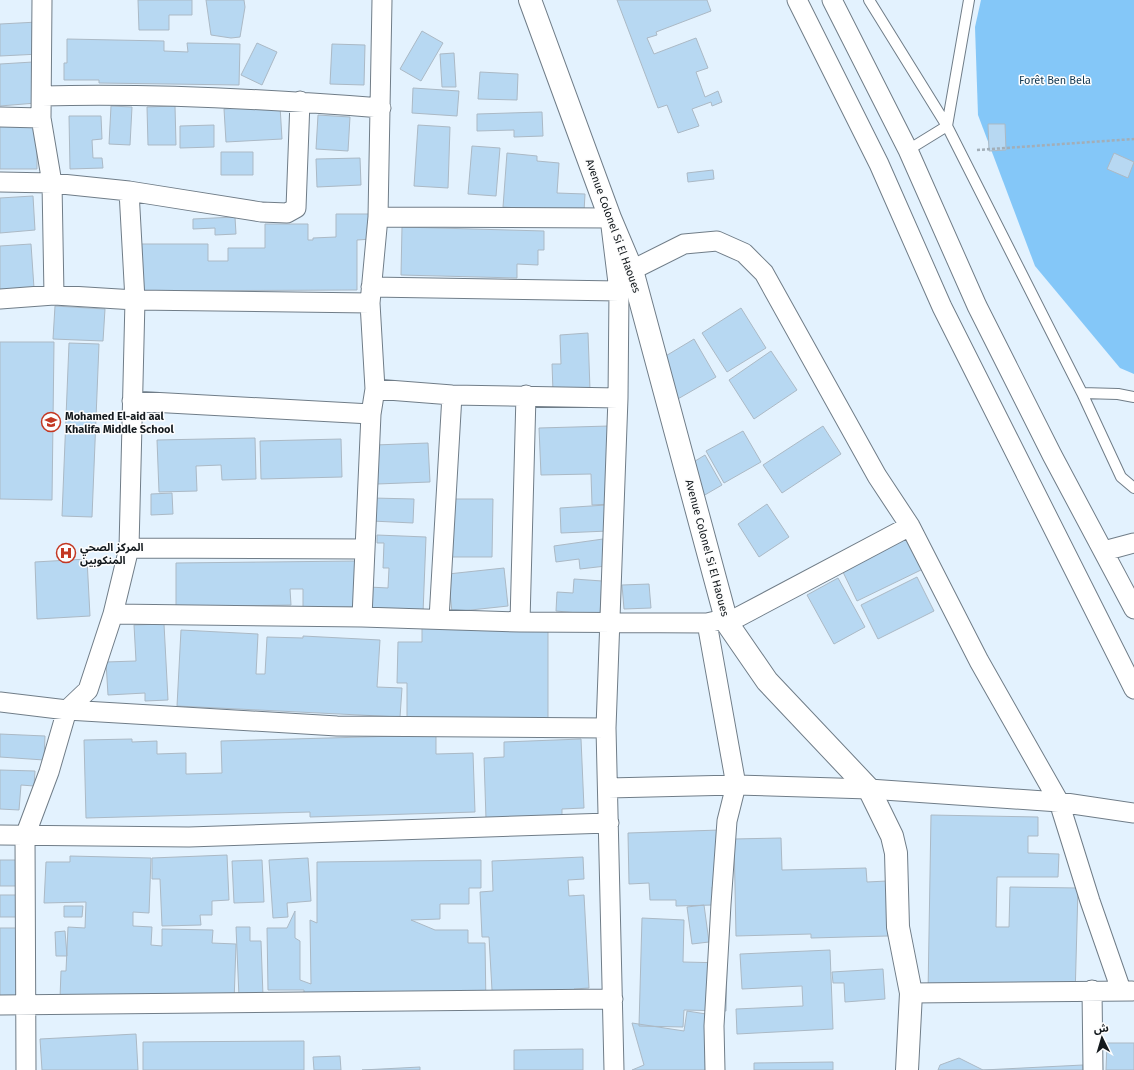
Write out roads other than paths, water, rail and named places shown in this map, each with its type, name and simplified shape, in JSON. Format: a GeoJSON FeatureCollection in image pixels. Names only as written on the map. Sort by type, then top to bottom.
{"type":"FeatureCollection","features":[{"type":"Feature","properties":{"kind":"street"},"geometry":{"type":"LineString","coordinates":[[42,0],[41,118],[52,183],[54,296]]}},
{"type":"Feature","properties":{"kind":"street"},"geometry":{"type":"LineString","coordinates":[[362,617],[371,414],[375,389],[371,295],[378,217],[382,0]]}},
{"type":"Feature","properties":{"kind":"street"},"geometry":{"type":"LineString","coordinates":[[797,0],[880,164],[945,314],[1134,689]]}},
{"type":"Feature","properties":{"kind":"street"},"geometry":{"type":"LineString","coordinates":[[832,0],[908,150],[977,306],[1052,455],[1134,609]]}},
{"type":"Feature","properties":{"kind":"street","name":"Avenue Colonel Si El Haoues"},"geometry":{"type":"LineString","coordinates":[[535,5],[610,218],[632,270],[720,622],[767,681],[869,788],[892,836],[896,853],[898,927],[911,994],[907,1070]]}},
{"type":"Feature","properties":{"kind":"street"},"geometry":{"type":"LineString","coordinates":[[42,96],[86,95],[300,101],[381,108]]}},
{"type":"Feature","properties":{"kind":"street"},"geometry":{"type":"LineString","coordinates":[[0,182],[52,183],[129,191],[261,212],[287,213],[296,208],[300,101]]}},
{"type":"Feature","properties":{"kind":"street"},"geometry":{"type":"LineString","coordinates":[[0,116],[41,118]]}},
{"type":"Feature","properties":{"kind":"street"},"geometry":{"type":"LineString","coordinates":[[26,1070],[27,1005],[25,836],[49,772],[67,710],[88,690],[113,614],[129,548],[135,300],[129,191]]}},
{"type":"Feature","properties":{"kind":"street"},"geometry":{"type":"LineString","coordinates":[[378,217],[610,218],[619,291],[618,398],[606,728],[614,1070]]}},
{"type":"Feature","properties":{"kind":"street"},"geometry":{"type":"LineString","coordinates":[[632,270],[684,244],[699,241],[717,241],[744,253],[764,273],[877,476],[910,526],[979,661],[1059,802],[1090,901],[1127,990],[911,994]]}},
{"type":"Feature","properties":{"kind":"street"},"geometry":{"type":"LineString","coordinates":[[0,299],[54,296],[135,300],[619,291]]}},
{"type":"Feature","properties":{"kind":"street"},"geometry":{"type":"LineString","coordinates":[[375,389],[452,395],[526,395],[618,398]]}},
{"type":"Feature","properties":{"kind":"street"},"geometry":{"type":"LineString","coordinates":[[439,619],[452,395]]}},
{"type":"Feature","properties":{"kind":"street"},"geometry":{"type":"LineString","coordinates":[[520,622],[526,395]]}},
{"type":"Feature","properties":{"kind":"street"},"geometry":{"type":"LineString","coordinates":[[132,401],[371,414]]}},
{"type":"Feature","properties":{"kind":"street"},"geometry":{"type":"LineString","coordinates":[[113,614],[362,617],[520,622],[720,622],[910,526]]}},
{"type":"Feature","properties":{"kind":"street"},"geometry":{"type":"LineString","coordinates":[[1104,551],[1134,543]]}},
{"type":"Feature","properties":{"kind":"street"},"geometry":{"type":"LineString","coordinates":[[129,548],[364,549]]}},
{"type":"Feature","properties":{"kind":"street"},"geometry":{"type":"LineString","coordinates":[[715,1070],[714,1026],[727,821],[736,785],[720,622]]}},
{"type":"Feature","properties":{"kind":"street"},"geometry":{"type":"LineString","coordinates":[[0,702],[67,710],[337,726],[606,728]]}},
{"type":"Feature","properties":{"kind":"street"},"geometry":{"type":"LineString","coordinates":[[608,788],[736,785],[869,788],[1059,802],[1134,813]]}},
{"type":"Feature","properties":{"kind":"street"},"geometry":{"type":"LineString","coordinates":[[0,835],[189,837],[609,824]]}},
{"type":"Feature","properties":{"kind":"street"},"geometry":{"type":"LineString","coordinates":[[1092,990],[1094,1070]]}},
{"type":"Feature","properties":{"kind":"street"},"geometry":{"type":"LineString","coordinates":[[0,1005],[612,999]]}},
{"type":"Feature","properties":{"kind":"lane"},"geometry":{"type":"LineString","coordinates":[[869,0],[947,126],[1082,393],[1121,477],[1134,488]]}},
{"type":"Feature","properties":{"kind":"lane"},"geometry":{"type":"LineString","coordinates":[[908,150],[947,126],[969,0]]}},
{"type":"Feature","properties":{"kind":"lane"},"geometry":{"type":"LineString","coordinates":[[1082,393],[1118,394],[1134,397]]}},
{"type":"Feature","properties":{"kind":"place","name":"Mohamed El-aid aal Khalifa Middle School"},"geometry":{"type":"Point","coordinates":[51,422]}},
{"type":"Feature","properties":{"kind":"place","name":"المركز الصحي المنكوبين"},"geometry":{"type":"Point","coordinates":[66,553]}},
{"type":"Feature","properties":{"kind":"park label","name":"Forêt Ben Bela"},"geometry":{"type":"Point","coordinates":[1055,80]}}]}
